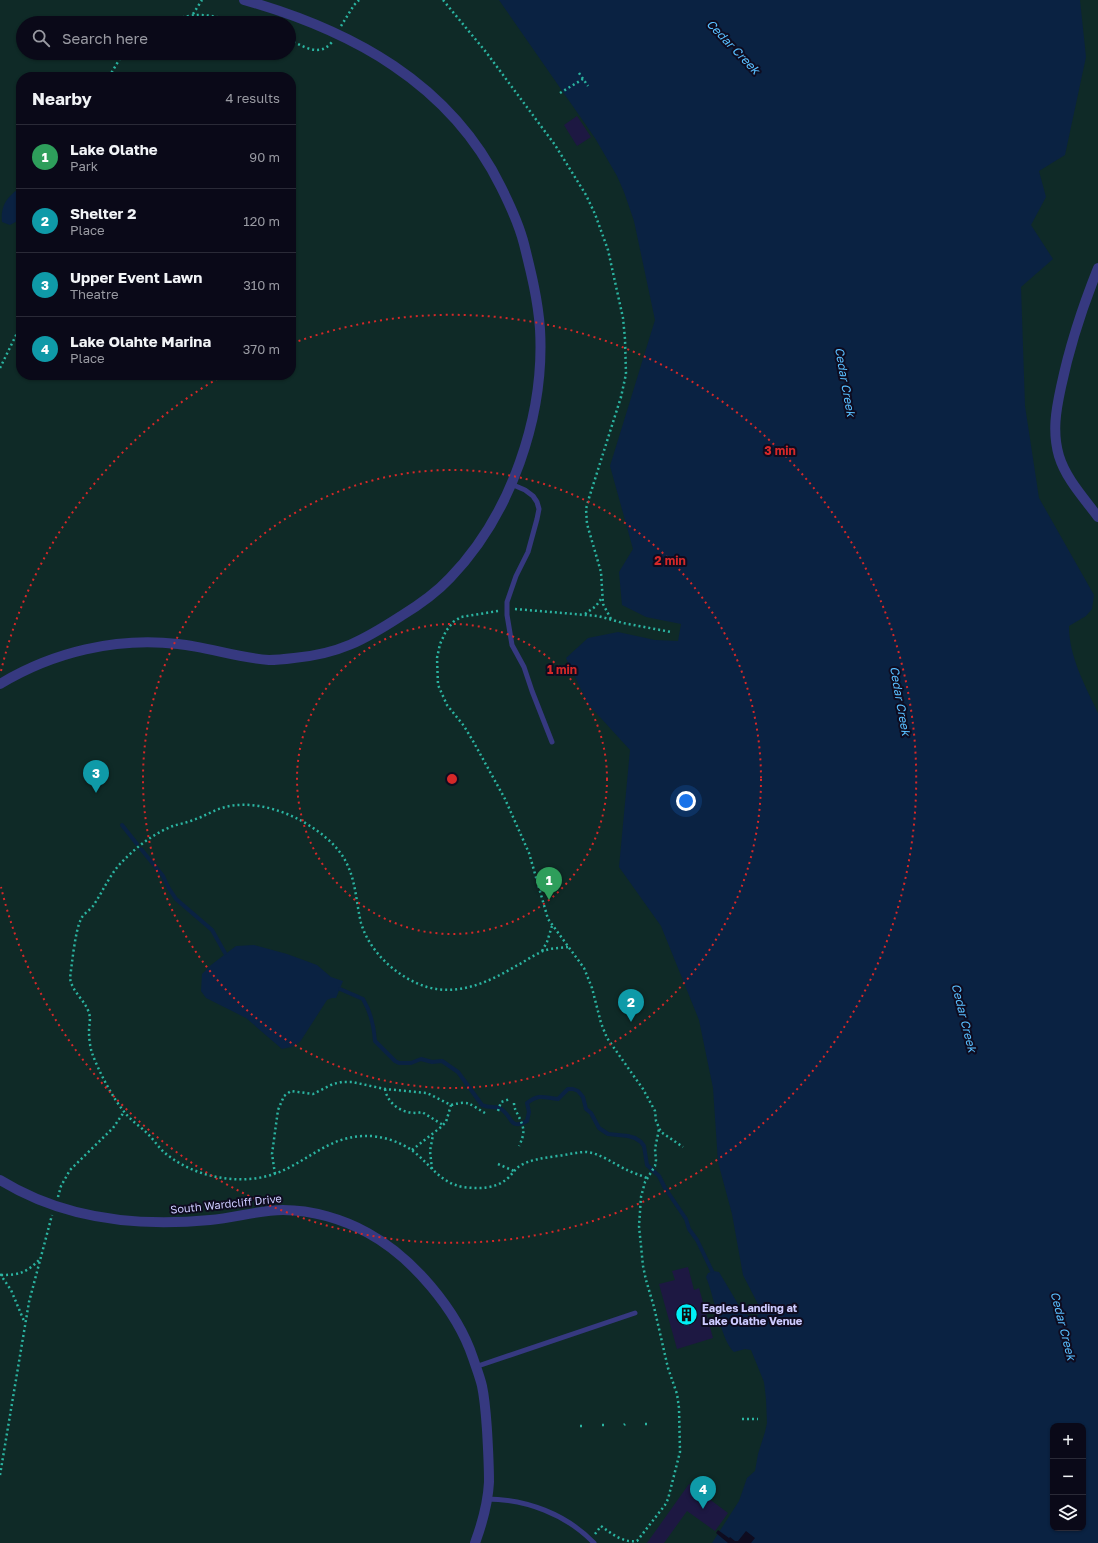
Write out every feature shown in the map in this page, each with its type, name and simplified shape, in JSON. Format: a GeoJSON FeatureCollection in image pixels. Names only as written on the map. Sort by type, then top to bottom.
{"type":"FeatureCollection","features":[{"type":"Feature","properties":{"kind":"street"},"geometry":{"type":"LineString","coordinates":[[244,0],[294,16]]}},
{"type":"Feature","properties":{"kind":"street"},"geometry":{"type":"LineString","coordinates":[[0,684],[41,663],[82,650],[116,644],[150,642],[179,644],[270,660],[297,658],[328,653],[351,646],[407,612],[434,593],[450,578],[480,541],[511,484],[526,442],[538,386],[540,327],[536,297],[522,237],[511,208],[494,173],[470,136],[455,118],[422,86],[390,63],[350,39],[296,17]]}},
{"type":"Feature","properties":{"kind":"street"},"geometry":{"type":"LineString","coordinates":[[1098,268],[1082,307],[1068,352],[1054,430],[1059,456],[1067,475],[1098,517]]}},
{"type":"Feature","properties":{"kind":"street","name":"South Wardcliff Drive"},"geometry":{"type":"LineString","coordinates":[[0,1180],[17,1191],[40,1201],[68,1210],[101,1217],[144,1222],[212,1220],[249,1213],[283,1210],[311,1212],[341,1220],[369,1233],[390,1248],[414,1268],[437,1294],[456,1323],[470,1351],[482,1387],[486,1420],[489,1484],[482,1519],[475,1543]]}},
{"type":"Feature","properties":{"kind":"lane"},"geometry":{"type":"LineString","coordinates":[[511,484],[525,490],[533,496],[539,509],[528,552],[514,582],[507,602],[512,645],[524,667],[552,742]]}},
{"type":"Feature","properties":{"kind":"lane"},"geometry":{"type":"LineString","coordinates":[[475,1366],[635,1313]]}},
{"type":"Feature","properties":{"kind":"lane"},"geometry":{"type":"LineString","coordinates":[[486,1499],[502,1499],[544,1510],[565,1520],[592,1542]]}},
{"type":"Feature","properties":{"kind":"path"},"geometry":{"type":"LineString","coordinates":[[193,14],[202,0]]}},
{"type":"Feature","properties":{"kind":"path"},"geometry":{"type":"LineString","coordinates":[[341,27],[354,5],[359,0]]}},
{"type":"Feature","properties":{"kind":"path"},"geometry":{"type":"LineString","coordinates":[[443,0],[486,52],[555,145],[586,195],[595,214],[608,250],[623,318],[626,374],[621,397],[586,509],[587,524],[601,572],[601,598],[612,620]]}},
{"type":"Feature","properties":{"kind":"path"},"geometry":{"type":"LineString","coordinates":[[187,16],[193,14],[209,16]]}},
{"type":"Feature","properties":{"kind":"path"},"geometry":{"type":"LineString","coordinates":[[296,43],[316,51],[325,49],[334,39]]}},
{"type":"Feature","properties":{"kind":"path"},"geometry":{"type":"LineString","coordinates":[[112,72],[119,60]]}},
{"type":"Feature","properties":{"kind":"path"},"geometry":{"type":"LineString","coordinates":[[579,73],[588,86]]}},
{"type":"Feature","properties":{"kind":"path"},"geometry":{"type":"LineString","coordinates":[[560,93],[584,79]]}},
{"type":"Feature","properties":{"kind":"path"},"geometry":{"type":"LineString","coordinates":[[0,368],[16,335]]}},
{"type":"Feature","properties":{"kind":"path"},"geometry":{"type":"LineString","coordinates":[[584,615],[596,606],[601,598]]}},
{"type":"Feature","properties":{"kind":"path"},"geometry":{"type":"LineString","coordinates":[[513,609],[584,615],[671,632]]}},
{"type":"Feature","properties":{"kind":"path"},"geometry":{"type":"LineString","coordinates":[[499,610],[461,617],[453,622],[446,631],[440,644],[437,658],[438,685],[447,705],[464,726],[505,799],[529,854],[548,919],[584,968],[589,979],[601,1023],[607,1038],[643,1089],[655,1112],[661,1132],[683,1147]]}},
{"type":"Feature","properties":{"kind":"path"},"geometry":{"type":"LineString","coordinates":[[568,947],[541,952],[472,987],[450,990],[427,987],[395,970],[374,949],[361,923],[355,885],[346,862],[333,843],[308,825],[298,820],[268,808],[239,805],[220,809],[192,821],[171,827],[150,838],[138,847],[113,873],[92,907],[80,921],[70,978],[71,984],[89,1012],[90,1021],[88,1031],[92,1052],[110,1089],[124,1112],[165,1153],[175,1160],[200,1172],[212,1176],[234,1179],[260,1178],[275,1174],[300,1162],[326,1145],[341,1139],[372,1136],[396,1143],[412,1150],[432,1170],[443,1179],[456,1186],[481,1188],[493,1187],[500,1184],[523,1164],[540,1158],[588,1152],[647,1178]]}},
{"type":"Feature","properties":{"kind":"path"},"geometry":{"type":"LineString","coordinates":[[541,952],[547,942],[552,925]]}},
{"type":"Feature","properties":{"kind":"path"},"geometry":{"type":"LineString","coordinates":[[275,1174],[273,1164],[273,1143],[278,1110],[284,1096],[291,1091],[313,1094],[333,1084],[352,1082],[384,1089],[427,1093],[451,1105],[462,1102],[470,1103],[485,1113]]}},
{"type":"Feature","properties":{"kind":"path"},"geometry":{"type":"LineString","coordinates":[[384,1089],[390,1100],[400,1109],[407,1113],[415,1114],[422,1112],[443,1125]]}},
{"type":"Feature","properties":{"kind":"path"},"geometry":{"type":"LineString","coordinates":[[498,1111],[499,1105],[503,1100],[510,1099]]}},
{"type":"Feature","properties":{"kind":"path"},"geometry":{"type":"LineString","coordinates":[[514,1103],[522,1122],[524,1132],[519,1146]]}},
{"type":"Feature","properties":{"kind":"path"},"geometry":{"type":"LineString","coordinates":[[412,1150],[446,1122],[451,1105]]}},
{"type":"Feature","properties":{"kind":"path"},"geometry":{"type":"LineString","coordinates":[[57,1199],[61,1186],[70,1170],[113,1128],[124,1112]]}},
{"type":"Feature","properties":{"kind":"path"},"geometry":{"type":"LineString","coordinates":[[592,1542],[601,1526],[618,1540],[626,1543],[637,1541],[665,1505],[680,1452],[680,1423],[677,1394],[668,1368],[643,1266],[639,1216],[641,1197],[647,1178],[655,1166],[655,1149],[659,1128]]}},
{"type":"Feature","properties":{"kind":"path"},"geometry":{"type":"LineString","coordinates":[[432,1170],[430,1144],[433,1134]]}},
{"type":"Feature","properties":{"kind":"path"},"geometry":{"type":"LineString","coordinates":[[498,1164],[514,1171]]}},
{"type":"Feature","properties":{"kind":"path"},"geometry":{"type":"LineString","coordinates":[[0,1475],[25,1322],[39,1260],[53,1212]]}},
{"type":"Feature","properties":{"kind":"path"},"geometry":{"type":"LineString","coordinates":[[0,1275],[20,1274],[27,1271],[39,1260]]}},
{"type":"Feature","properties":{"kind":"path"},"geometry":{"type":"LineString","coordinates":[[0,1275],[11,1290],[25,1322]]}},
{"type":"Feature","properties":{"kind":"path"},"geometry":{"type":"LineString","coordinates":[[742,1419],[758,1419]]}},
{"type":"Feature","properties":{"kind":"green space"},"geometry":{"type":"Polygon","coordinates":[[[0,0],[1098,0],[1098,1543],[0,1543],[0,0]]]}},
{"type":"Feature","properties":{"kind":"water","name":"Cedar Creek"},"geometry":{"type":"Polygon","coordinates":[[[499,0],[1080,0],[1086,57],[1065,155],[1039,171],[1046,197],[1031,225],[1053,259],[1021,287],[1025,406],[1039,498],[1094,595],[1092,609],[1086,616],[1069,626],[1075,660],[1098,713],[1098,1543],[712,1543],[739,1501],[747,1478],[755,1471],[758,1454],[767,1423],[764,1382],[751,1350],[745,1349],[734,1352],[729,1346],[725,1338],[706,1277],[708,1273],[714,1271],[719,1272],[738,1304],[747,1315],[757,1317],[761,1310],[743,1275],[732,1214],[718,1162],[713,1088],[699,1020],[661,926],[619,867],[630,750],[588,704],[566,658],[588,638],[618,632],[655,640],[678,641],[681,624],[646,617],[622,605],[619,572],[633,549],[610,466],[655,320],[634,221],[617,176],[595,138],[499,0]]]}},
{"type":"Feature","properties":{"kind":"water"},"geometry":{"type":"Polygon","coordinates":[[[16,191],[16,222],[10,225],[2,222],[2,211],[12,194],[16,191]]]}},
{"type":"Feature","properties":{"kind":"water"},"geometry":{"type":"Polygon","coordinates":[[[254,945],[287,954],[317,965],[331,977],[343,981],[336,998],[327,1000],[300,1042],[291,1047],[282,1049],[246,1018],[206,998],[201,991],[202,974],[211,965],[236,946],[254,945]]]}},
{"type":"Feature","properties":{"kind":"pier"},"geometry":{"type":"Polygon","coordinates":[[[718,1530],[735,1541],[738,1541],[746,1531],[755,1538],[751,1543],[728,1543],[716,1533],[718,1530]]]}},
{"type":"Feature","properties":{"kind":"building"},"geometry":{"type":"Polygon","coordinates":[[[577,116],[591,137],[577,146],[564,125],[577,116]]]}},
{"type":"Feature","properties":{"kind":"building","name":"Eagles Landing at Lake Olathe Venue"},"geometry":{"type":"Polygon","coordinates":[[[688,1267],[694,1290],[699,1288],[713,1338],[677,1349],[659,1284],[675,1280],[672,1271],[688,1267]]]}},
{"type":"Feature","properties":{"kind":"building"},"geometry":{"type":"Polygon","coordinates":[[[689,1484],[728,1513],[715,1531],[687,1511],[664,1543],[647,1543],[689,1484]]]}},
{"type":"Feature","properties":{"kind":"waterway"},"geometry":{"type":"LineString","coordinates":[[122,825],[137,844]]}},
{"type":"Feature","properties":{"kind":"waterway"},"geometry":{"type":"LineString","coordinates":[[141,849],[163,876],[176,899],[212,930],[225,953]]}},
{"type":"Feature","properties":{"kind":"waterway"},"geometry":{"type":"LineString","coordinates":[[340,989],[363,999],[371,1019],[375,1041],[395,1061],[399,1063],[411,1063],[421,1059],[432,1062],[442,1061],[458,1072],[482,1105],[501,1109],[514,1123],[521,1124],[527,1121],[529,1112],[527,1103],[532,1100],[539,1097],[558,1099],[568,1089],[578,1091],[583,1097],[586,1109],[591,1113],[599,1128],[608,1134],[635,1138],[644,1146],[647,1165],[659,1176],[665,1188],[686,1219],[689,1229],[697,1240],[712,1271]]}},
{"type":"Feature","properties":{"kind":"place","name":"Upper Event Lawn"},"geometry":{"type":"Point","coordinates":[96,793]}},
{"type":"Feature","properties":{"kind":"place","name":"Lake Olathe"},"geometry":{"type":"Point","coordinates":[549,900]}},
{"type":"Feature","properties":{"kind":"place","name":"Shelter 2"},"geometry":{"type":"Point","coordinates":[631,1022]}},
{"type":"Feature","properties":{"kind":"place","name":"Eagles Landing at Lake Olathe Venue"},"geometry":{"type":"Point","coordinates":[687,1314]}},
{"type":"Feature","properties":{"kind":"place","name":"Lake Olahte Marina"},"geometry":{"type":"Point","coordinates":[703,1509]}}]}
